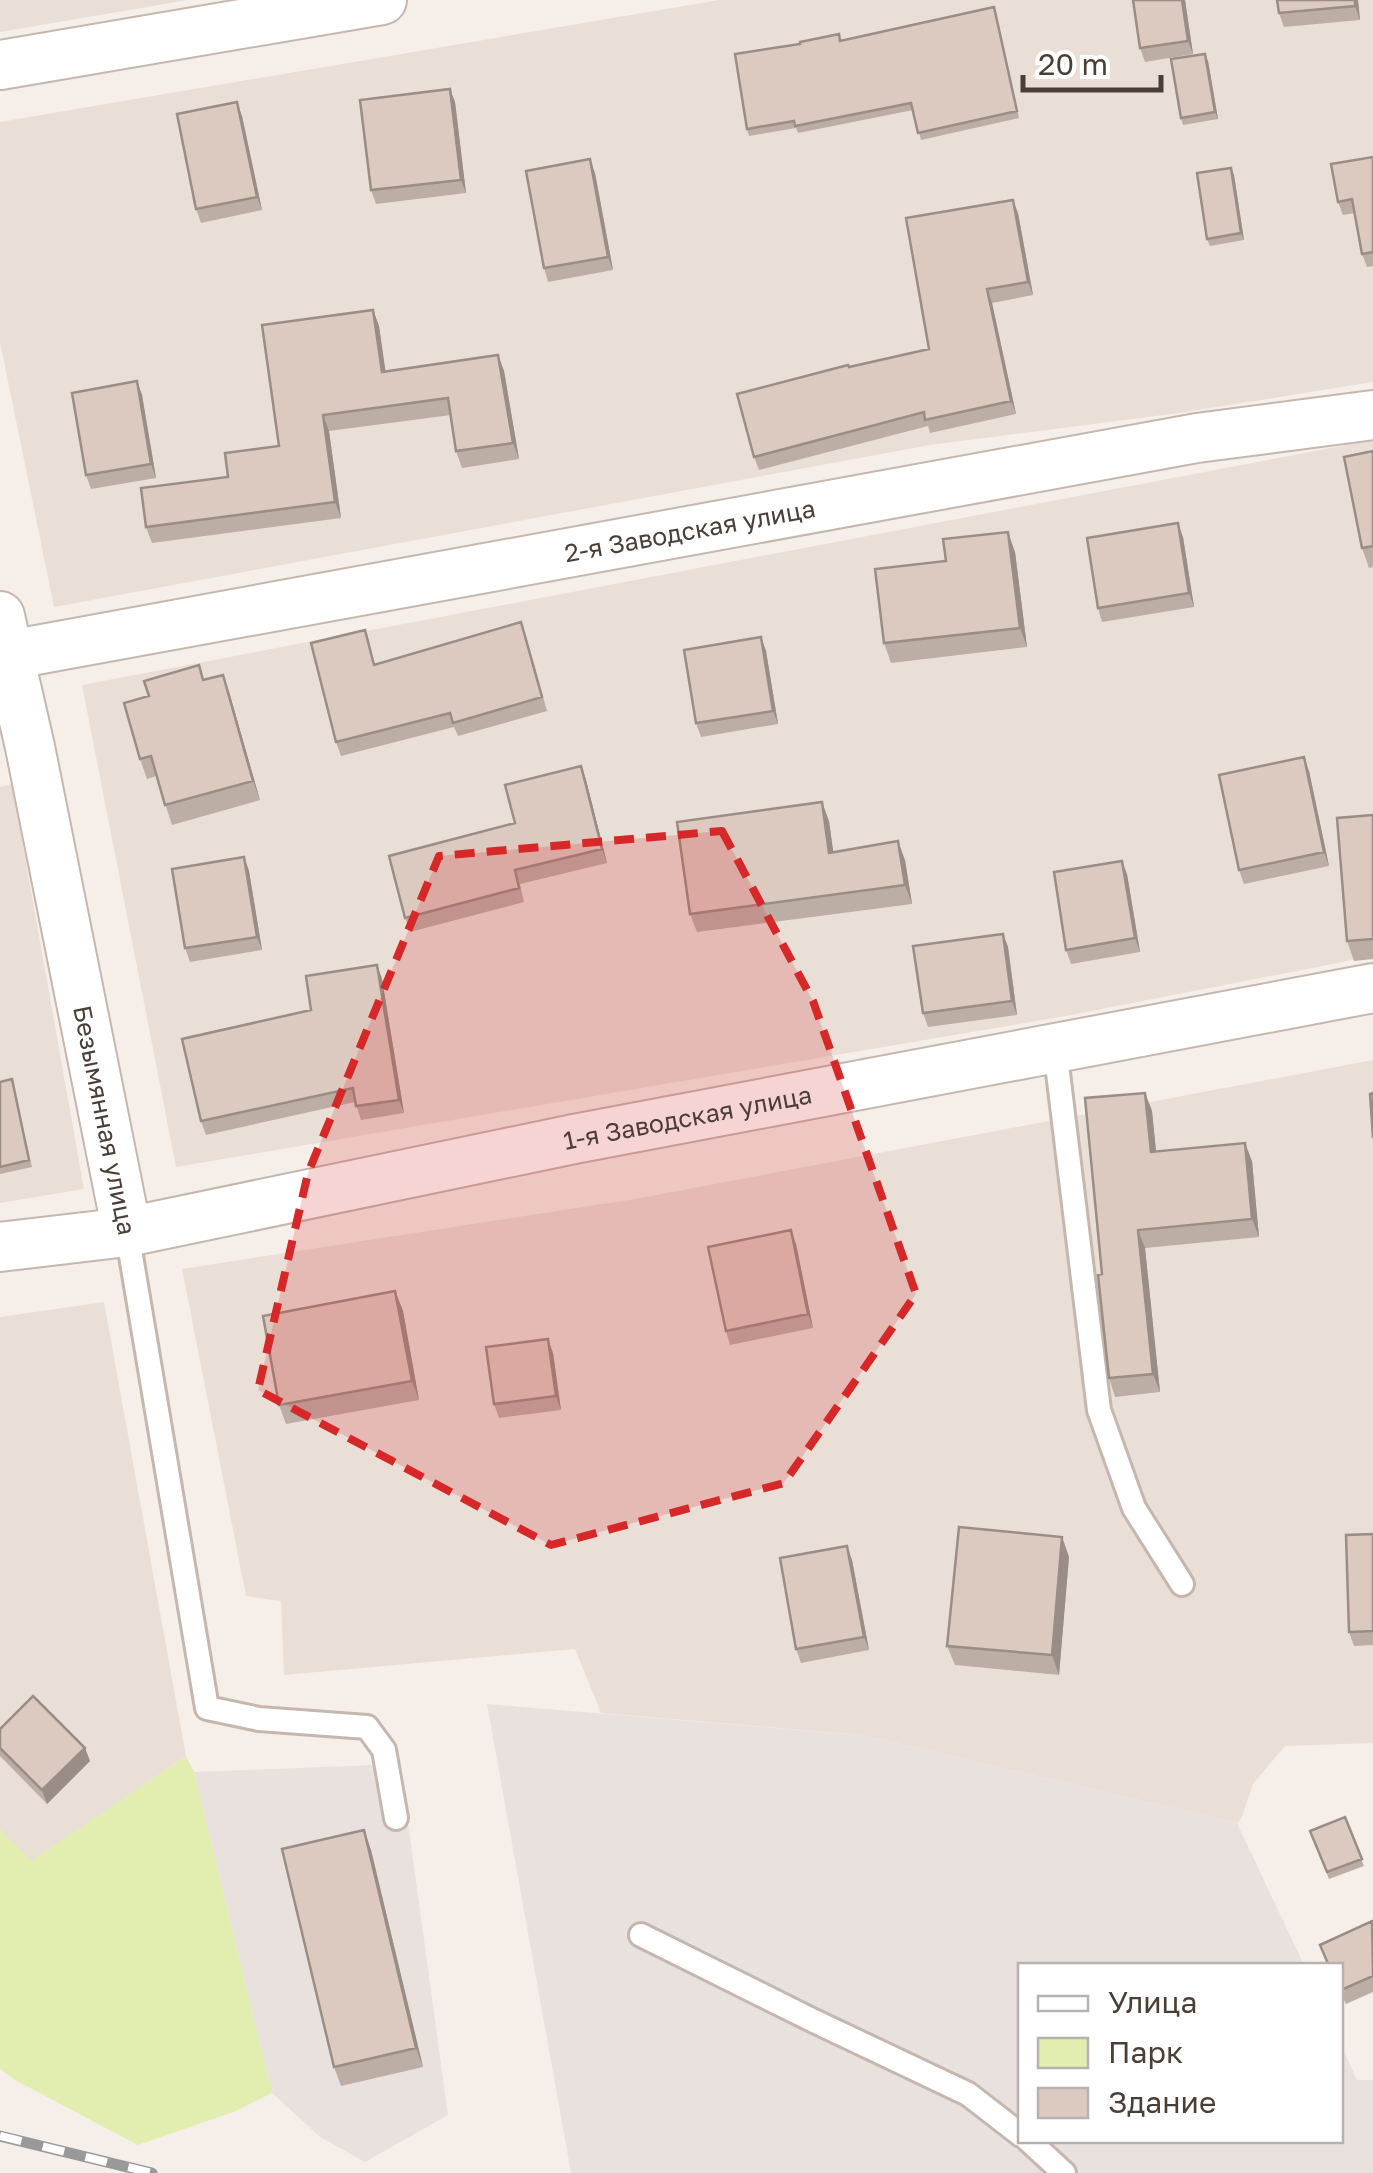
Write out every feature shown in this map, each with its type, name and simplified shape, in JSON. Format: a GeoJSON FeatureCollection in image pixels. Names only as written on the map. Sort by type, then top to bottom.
{"type":"FeatureCollection","features":[{"type":"Feature","properties":{"kind":"street"},"geometry":{"type":"LineString","coordinates":[[0,66],[382,0]]}},
{"type":"Feature","properties":{"kind":"street","name":"2-я Заводская улица"},"geometry":{"type":"LineString","coordinates":[[4,635],[1197,438],[1373,415]]}},
{"type":"Feature","properties":{"kind":"street","name":"Безымянная улица"},"geometry":{"type":"LineString","coordinates":[[4,635],[15,751],[127,1232]]}},
{"type":"Feature","properties":{"kind":"street","name":"1-я Заводская улица"},"geometry":{"type":"LineString","coordinates":[[0,1247],[127,1232],[574,1140],[1373,988]]}},
{"type":"Feature","properties":{"kind":"lane"},"geometry":{"type":"LineString","coordinates":[[1055,1048],[1100,1410],[1134,1508],[1182,1584]]}},
{"type":"Feature","properties":{"kind":"lane","name":"Безымянная улица"},"geometry":{"type":"LineString","coordinates":[[127,1232],[207,1708],[259,1719],[367,1726],[384,1750],[396,1818]]}},
{"type":"Feature","properties":{"kind":"lane"},"geometry":{"type":"LineString","coordinates":[[641,1935],[968,2094],[1018,2133]]}},
{"type":"Feature","properties":{"kind":"lane"},"geometry":{"type":"LineString","coordinates":[[1031,2143],[1064,2173]]}},
{"type":"Feature","properties":{"kind":"highlighted area"},"geometry":{"type":"Polygon","coordinates":[[[722,831],[813,1001],[916,1294],[784,1483],[551,1545],[258,1390],[308,1173],[439,856],[722,831]]]}},
{"type":"Feature","properties":{"kind":"shaded area"},"geometry":{"type":"Polygon","coordinates":[[[0,0],[188,0],[0,32],[0,0]]]}},
{"type":"Feature","properties":{"kind":"shaded area"},"geometry":{"type":"Polygon","coordinates":[[[719,0],[1373,0],[1373,382],[1179,413],[930,445],[54,607],[0,342],[0,122],[719,0]]]}},
{"type":"Feature","properties":{"kind":"shaded area"},"geometry":{"type":"Polygon","coordinates":[[[1373,440],[1373,956],[1066,1016],[176,1167],[82,685],[1373,440]]]}},
{"type":"Feature","properties":{"kind":"shaded area"},"geometry":{"type":"Polygon","coordinates":[[[12,784],[84,1189],[0,1203],[0,787],[12,784]]]}},
{"type":"Feature","properties":{"kind":"shaded area"},"geometry":{"type":"Polygon","coordinates":[[[1373,1060],[1373,1743],[1285,1746],[1253,1784],[1237,1823],[862,1735],[601,1713],[575,1649],[284,1675],[281,1601],[246,1596],[182,1269],[635,1199],[1373,1060]]]}},
{"type":"Feature","properties":{"kind":"shaded area"},"geometry":{"type":"Polygon","coordinates":[[[104,1302],[186,1756],[32,1862],[0,1830],[0,1317],[104,1302]]]}},
{"type":"Feature","properties":{"kind":"shaded area"},"geometry":{"type":"Polygon","coordinates":[[[487,1704],[862,1735],[1237,1823],[1303,1963],[1018,1963],[1018,2143],[1343,2143],[1343,2048],[1357,2080],[1373,2080],[1373,2173],[571,2173],[487,1704]]]}},
{"type":"Feature","properties":{"kind":"shaded area"},"geometry":{"type":"Polygon","coordinates":[[[400,1764],[448,2115],[365,2162],[320,2137],[272,2093],[194,1772],[400,1764]]]}},
{"type":"Feature","properties":{"kind":"green space"},"geometry":{"type":"Polygon","coordinates":[[[186,1756],[194,1772],[272,2093],[236,2111],[138,2145],[0,2069],[0,1830],[32,1861],[186,1756]]]}},
{"type":"Feature","properties":{"kind":"building"},"geometry":{"type":"Polygon","coordinates":[[[1133,0],[1182,0],[1188,41],[1140,48],[1133,0]]]}},
{"type":"Feature","properties":{"kind":"building"},"geometry":{"type":"Polygon","coordinates":[[[1277,0],[1355,0],[1355,6],[1279,13],[1277,0]]]}},
{"type":"Feature","properties":{"kind":"building"},"geometry":{"type":"Polygon","coordinates":[[[994,7],[1017,111],[918,133],[911,103],[795,126],[794,121],[747,129],[735,54],[839,34],[840,41],[994,7]]]}},
{"type":"Feature","properties":{"kind":"building"},"geometry":{"type":"Polygon","coordinates":[[[1205,54],[1215,112],[1181,118],[1171,59],[1205,54]]]}},
{"type":"Feature","properties":{"kind":"building"},"geometry":{"type":"Polygon","coordinates":[[[450,89],[461,180],[371,190],[360,100],[450,89]]]}},
{"type":"Feature","properties":{"kind":"building"},"geometry":{"type":"Polygon","coordinates":[[[237,102],[257,197],[196,209],[177,114],[237,102]]]}},
{"type":"Feature","properties":{"kind":"building"},"geometry":{"type":"Polygon","coordinates":[[[1373,157],[1373,252],[1362,254],[1352,199],[1338,202],[1331,164],[1373,157]]]}},
{"type":"Feature","properties":{"kind":"building"},"geometry":{"type":"Polygon","coordinates":[[[590,159],[608,257],[544,268],[526,171],[590,159]]]}},
{"type":"Feature","properties":{"kind":"building"},"geometry":{"type":"Polygon","coordinates":[[[1231,168],[1241,233],[1207,239],[1197,173],[1231,168]]]}},
{"type":"Feature","properties":{"kind":"building"},"geometry":{"type":"Polygon","coordinates":[[[1013,200],[1028,282],[987,289],[1011,401],[925,420],[924,412],[754,457],[737,394],[929,349],[906,218],[1013,200]]]}},
{"type":"Feature","properties":{"kind":"building"},"geometry":{"type":"Polygon","coordinates":[[[373,310],[382,372],[498,355],[513,443],[456,451],[448,398],[323,415],[335,502],[146,527],[141,488],[228,477],[225,453],[279,446],[262,325],[373,310]]]}},
{"type":"Feature","properties":{"kind":"building"},"geometry":{"type":"Polygon","coordinates":[[[137,381],[151,464],[86,475],[72,393],[137,381]]]}},
{"type":"Feature","properties":{"kind":"building"},"geometry":{"type":"Polygon","coordinates":[[[1373,451],[1373,546],[1362,548],[1344,457],[1373,451]]]}},
{"type":"Feature","properties":{"kind":"building"},"geometry":{"type":"Polygon","coordinates":[[[1178,523],[1189,593],[1098,608],[1087,538],[1178,523]]]}},
{"type":"Feature","properties":{"kind":"building"},"geometry":{"type":"Polygon","coordinates":[[[1008,532],[1020,628],[884,643],[875,569],[946,561],[943,539],[1008,532]]]}},
{"type":"Feature","properties":{"kind":"building"},"geometry":{"type":"Polygon","coordinates":[[[521,622],[542,697],[453,723],[450,713],[336,742],[311,643],[365,630],[374,665],[521,622]]]}},
{"type":"Feature","properties":{"kind":"building"},"geometry":{"type":"Polygon","coordinates":[[[761,637],[773,711],[696,723],[684,650],[761,637]]]}},
{"type":"Feature","properties":{"kind":"building"},"geometry":{"type":"Polygon","coordinates":[[[199,665],[203,680],[223,675],[253,781],[165,805],[151,756],[140,759],[124,703],[149,696],[144,681],[199,665]]]}},
{"type":"Feature","properties":{"kind":"building"},"geometry":{"type":"Polygon","coordinates":[[[1304,757],[1324,852],[1239,870],[1219,775],[1304,757]]]}},
{"type":"Feature","properties":{"kind":"building"},"geometry":{"type":"Polygon","coordinates":[[[581,766],[602,849],[515,870],[519,888],[405,918],[389,856],[515,823],[505,785],[581,766]]]}},
{"type":"Feature","properties":{"kind":"building"},"geometry":{"type":"Polygon","coordinates":[[[822,802],[829,853],[898,841],[905,885],[690,914],[677,822],[822,802]]]}},
{"type":"Feature","properties":{"kind":"building"},"geometry":{"type":"Polygon","coordinates":[[[1373,815],[1373,939],[1347,941],[1337,818],[1373,815]]]}},
{"type":"Feature","properties":{"kind":"building"},"geometry":{"type":"Polygon","coordinates":[[[244,857],[257,937],[185,948],[172,869],[244,857]]]}},
{"type":"Feature","properties":{"kind":"building"},"geometry":{"type":"Polygon","coordinates":[[[1122,861],[1135,938],[1066,950],[1054,872],[1122,861]]]}},
{"type":"Feature","properties":{"kind":"building"},"geometry":{"type":"Polygon","coordinates":[[[1003,934],[1012,1001],[923,1013],[913,946],[1003,934]]]}},
{"type":"Feature","properties":{"kind":"building"},"geometry":{"type":"Polygon","coordinates":[[[377,965],[399,1100],[356,1106],[353,1088],[201,1121],[182,1039],[311,1010],[306,976],[377,965]]]}},
{"type":"Feature","properties":{"kind":"building"},"geometry":{"type":"Polygon","coordinates":[[[12,1079],[29,1160],[0,1167],[0,1082],[12,1079]]]}},
{"type":"Feature","properties":{"kind":"building"},"geometry":{"type":"Polygon","coordinates":[[[1145,1093],[1151,1152],[1245,1143],[1252,1219],[1138,1230],[1153,1374],[1109,1378],[1085,1098],[1145,1093]]]}},
{"type":"Feature","properties":{"kind":"building"},"geometry":{"type":"Polygon","coordinates":[[[1373,1093],[1373,1138],[1370,1094],[1373,1093]]]}},
{"type":"Feature","properties":{"kind":"building"},"geometry":{"type":"Polygon","coordinates":[[[791,1230],[808,1314],[726,1331],[708,1247],[791,1230]]]}},
{"type":"Feature","properties":{"kind":"building"},"geometry":{"type":"Polygon","coordinates":[[[395,1291],[412,1381],[279,1405],[263,1316],[395,1291]]]}},
{"type":"Feature","properties":{"kind":"building"},"geometry":{"type":"Polygon","coordinates":[[[548,1339],[556,1396],[494,1404],[486,1347],[548,1339]]]}},
{"type":"Feature","properties":{"kind":"building"},"geometry":{"type":"Polygon","coordinates":[[[959,1527],[1062,1537],[1052,1655],[947,1646],[959,1527]]]}},
{"type":"Feature","properties":{"kind":"building"},"geometry":{"type":"Polygon","coordinates":[[[1373,1534],[1373,1631],[1349,1632],[1346,1535],[1373,1534]]]}},
{"type":"Feature","properties":{"kind":"building"},"geometry":{"type":"Polygon","coordinates":[[[847,1546],[864,1637],[796,1649],[780,1558],[847,1546]]]}},
{"type":"Feature","properties":{"kind":"building"},"geometry":{"type":"Polygon","coordinates":[[[33,1696],[85,1748],[42,1790],[0,1748],[0,1729],[33,1696]]]}},
{"type":"Feature","properties":{"kind":"building"},"geometry":{"type":"Polygon","coordinates":[[[1345,1817],[1362,1859],[1327,1872],[1310,1831],[1345,1817]]]}},
{"type":"Feature","properties":{"kind":"building"},"geometry":{"type":"Polygon","coordinates":[[[364,1830],[416,2048],[334,2067],[282,1849],[364,1830]]]}},
{"type":"Feature","properties":{"kind":"building"},"geometry":{"type":"Polygon","coordinates":[[[1372,1921],[1373,1976],[1343,1989],[1343,1963],[1328,1963],[1320,1945],[1372,1921]]]}},
{"type":"Feature","properties":{"kind":"railway"},"geometry":{"type":"LineString","coordinates":[[0,2136],[152,2173]]}}]}
